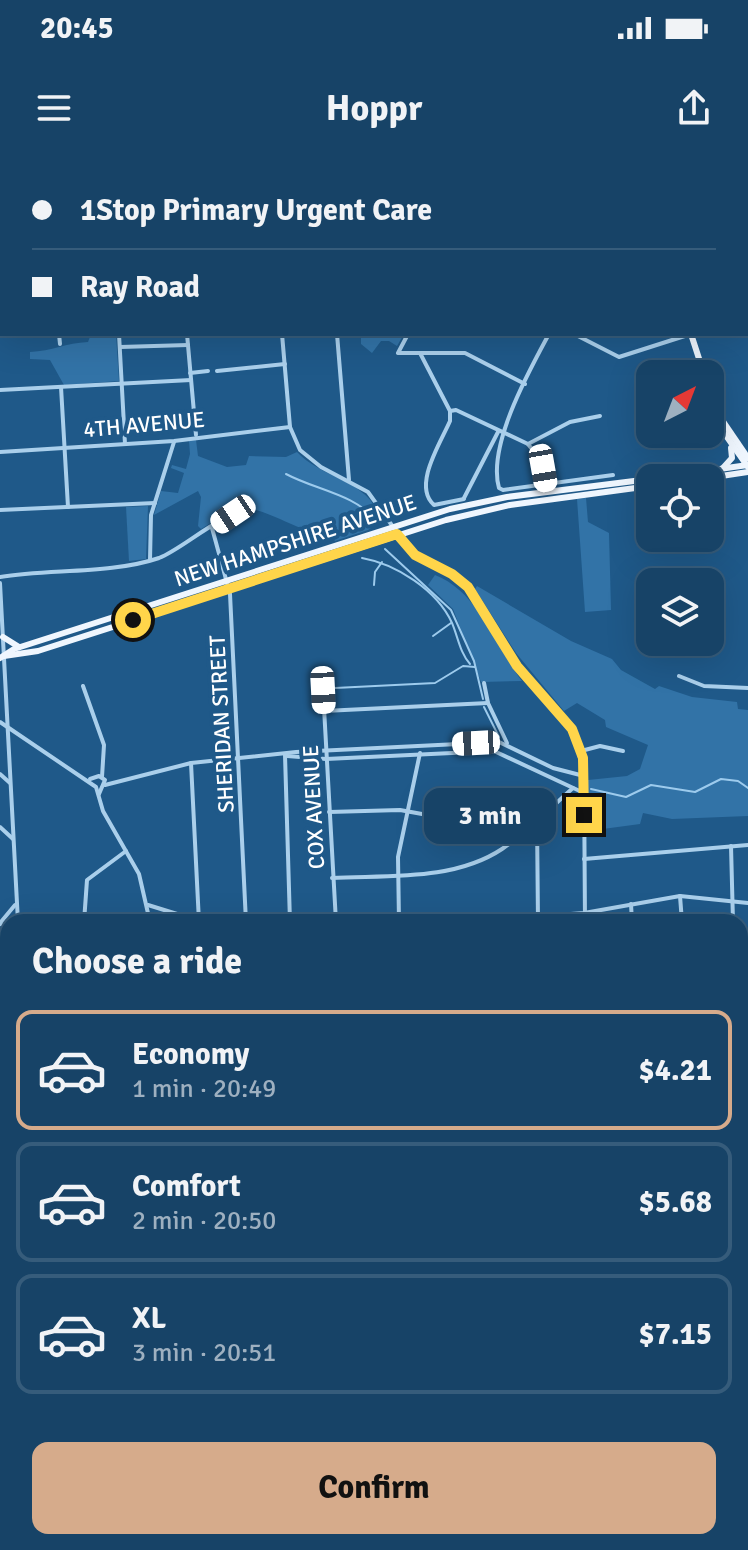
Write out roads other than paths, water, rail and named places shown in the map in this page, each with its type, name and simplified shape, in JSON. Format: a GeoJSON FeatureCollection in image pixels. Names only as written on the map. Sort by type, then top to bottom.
{"type":"FeatureCollection","features":[{"type":"Feature","properties":{"kind":"main road"},"geometry":{"type":"LineString","coordinates":[[692,336],[699,360]]}},
{"type":"Feature","properties":{"kind":"main road"},"geometry":{"type":"LineString","coordinates":[[724,423],[748,466]]}},
{"type":"Feature","properties":{"kind":"main road"},"geometry":{"type":"LineString","coordinates":[[724,433],[748,466]]}},
{"type":"Feature","properties":{"kind":"main road"},"geometry":{"type":"LineString","coordinates":[[724,435],[733,453],[724,467]]}},
{"type":"Feature","properties":{"kind":"main road"},"geometry":{"type":"LineString","coordinates":[[724,473],[748,466]]}},
{"type":"Feature","properties":{"kind":"main road","name":"NEW HAMPSHIRE AVENUE"},"geometry":{"type":"LineString","coordinates":[[724,470],[748,466]]}},
{"type":"Feature","properties":{"kind":"main road","name":"NEW HAMPSHIRE AVENUE"},"geometry":{"type":"LineString","coordinates":[[14,653],[22,647],[466,502],[547,488],[636,480]]}},
{"type":"Feature","properties":{"kind":"main road","name":"NEW HAMPSHIRE AVENUE"},"geometry":{"type":"LineString","coordinates":[[2,657],[469,514],[636,488]]}},
{"type":"Feature","properties":{"kind":"main road"},"geometry":{"type":"LineString","coordinates":[[3,637],[11,645],[22,647]]}},
{"type":"Feature","properties":{"kind":"street"},"geometry":{"type":"LineString","coordinates":[[59,336],[60,344]]}},
{"type":"Feature","properties":{"kind":"street"},"geometry":{"type":"LineString","coordinates":[[119,336],[125,444]]}},
{"type":"Feature","properties":{"kind":"street"},"geometry":{"type":"LineString","coordinates":[[187,336],[196,435]]}},
{"type":"Feature","properties":{"kind":"street"},"geometry":{"type":"LineString","coordinates":[[282,336],[290,427],[295,442],[305,456],[368,492],[415,555],[452,574],[468,587],[506,651],[568,723],[581,751],[584,776],[584,913]]}},
{"type":"Feature","properties":{"kind":"street"},"geometry":{"type":"LineString","coordinates":[[337,336],[349,480]]}},
{"type":"Feature","properties":{"kind":"street"},"geometry":{"type":"LineString","coordinates":[[407,336],[398,353],[469,354],[525,384]]}},
{"type":"Feature","properties":{"kind":"street"},"geometry":{"type":"LineString","coordinates":[[450,411],[456,410],[504,435],[528,444],[541,461],[547,488],[499,488],[496,458],[504,435],[525,384],[548,336]]}},
{"type":"Feature","properties":{"kind":"street"},"geometry":{"type":"LineString","coordinates":[[578,336],[619,357],[685,336]]}},
{"type":"Feature","properties":{"kind":"street"},"geometry":{"type":"LineString","coordinates":[[120,347],[188,345]]}},
{"type":"Feature","properties":{"kind":"street"},"geometry":{"type":"LineString","coordinates":[[420,353],[450,411],[450,421],[426,485],[431,503],[466,502]]}},
{"type":"Feature","properties":{"kind":"street"},"geometry":{"type":"LineString","coordinates":[[217,371],[285,364]]}},
{"type":"Feature","properties":{"kind":"street"},"geometry":{"type":"LineString","coordinates":[[190,373],[208,371]]}},
{"type":"Feature","properties":{"kind":"street"},"geometry":{"type":"LineString","coordinates":[[0,390],[191,380]]}},
{"type":"Feature","properties":{"kind":"street"},"geometry":{"type":"LineString","coordinates":[[61,387],[68,507]]}},
{"type":"Feature","properties":{"kind":"street"},"geometry":{"type":"LineString","coordinates":[[528,444],[570,422],[600,416]]}},
{"type":"Feature","properties":{"kind":"street","name":"4TH AVENUE"},"geometry":{"type":"LineString","coordinates":[[0,452],[174,441],[196,435],[290,427]]}},
{"type":"Feature","properties":{"kind":"street"},"geometry":{"type":"LineString","coordinates":[[469,514],[466,502],[498,432]]}},
{"type":"Feature","properties":{"kind":"street"},"geometry":{"type":"LineString","coordinates":[[150,560],[150,523],[174,441]]}},
{"type":"Feature","properties":{"kind":"street","name":"NEW HAMPSHIRE AVENUE"},"geometry":{"type":"LineString","coordinates":[[547,488],[613,475]]}},
{"type":"Feature","properties":{"kind":"street"},"geometry":{"type":"LineString","coordinates":[[0,510],[155,503]]}},
{"type":"Feature","properties":{"kind":"street"},"geometry":{"type":"LineString","coordinates":[[17,914],[0,580],[8,575],[150,560],[189,543],[233,514],[251,513]]}},
{"type":"Feature","properties":{"kind":"street","name":"SHERIDAN STREET"},"geometry":{"type":"LineString","coordinates":[[212,528],[229,588],[246,914]]}},
{"type":"Feature","properties":{"kind":"street"},"geometry":{"type":"LineString","coordinates":[[679,676],[704,686],[748,688]]}},
{"type":"Feature","properties":{"kind":"street"},"geometry":{"type":"LineString","coordinates":[[484,683],[488,703],[508,744],[506,755]]}},
{"type":"Feature","properties":{"kind":"street"},"geometry":{"type":"LineString","coordinates":[[83,686],[101,735],[99,794],[103,811],[139,874],[149,914]]}},
{"type":"Feature","properties":{"kind":"street","name":"COX AVENUE"},"geometry":{"type":"LineString","coordinates":[[323,690],[335,914]]}},
{"type":"Feature","properties":{"kind":"street"},"geometry":{"type":"LineString","coordinates":[[324,711],[488,703]]}},
{"type":"Feature","properties":{"kind":"street"},"geometry":{"type":"LineString","coordinates":[[0,722],[87,779],[113,783],[191,763],[325,750],[508,744],[553,768],[584,776]]}},
{"type":"Feature","properties":{"kind":"street"},"geometry":{"type":"LineString","coordinates":[[506,755],[508,744]]}},
{"type":"Feature","properties":{"kind":"street"},"geometry":{"type":"LineString","coordinates":[[399,914],[398,874],[422,746]]}},
{"type":"Feature","properties":{"kind":"street"},"geometry":{"type":"LineString","coordinates":[[581,751],[600,746],[623,751]]}},
{"type":"Feature","properties":{"kind":"street"},"geometry":{"type":"LineString","coordinates":[[285,755],[326,759],[420,753],[506,755],[584,793]]}},
{"type":"Feature","properties":{"kind":"street"},"geometry":{"type":"LineString","coordinates":[[285,755],[290,914]]}},
{"type":"Feature","properties":{"kind":"street"},"geometry":{"type":"LineString","coordinates":[[191,763],[200,914]]}},
{"type":"Feature","properties":{"kind":"street"},"geometry":{"type":"LineString","coordinates":[[0,774],[10,783]]}},
{"type":"Feature","properties":{"kind":"street"},"geometry":{"type":"LineString","coordinates":[[332,878],[436,872],[472,864],[502,849],[573,788]]}},
{"type":"Feature","properties":{"kind":"street"},"geometry":{"type":"LineString","coordinates":[[329,812],[408,811],[433,816],[475,803],[496,801],[516,808],[535,822]]}},
{"type":"Feature","properties":{"kind":"street"},"geometry":{"type":"LineString","coordinates":[[535,822],[537,914]]}},
{"type":"Feature","properties":{"kind":"street"},"geometry":{"type":"LineString","coordinates":[[0,827],[13,839]]}},
{"type":"Feature","properties":{"kind":"street"},"geometry":{"type":"LineString","coordinates":[[584,859],[748,845]]}},
{"type":"Feature","properties":{"kind":"street"},"geometry":{"type":"LineString","coordinates":[[731,846],[732,914]]}},
{"type":"Feature","properties":{"kind":"street"},"geometry":{"type":"LineString","coordinates":[[85,914],[87,880],[126,851]]}},
{"type":"Feature","properties":{"kind":"street"},"geometry":{"type":"LineString","coordinates":[[560,914],[584,913],[680,896],[748,903]]}},
{"type":"Feature","properties":{"kind":"street"},"geometry":{"type":"LineString","coordinates":[[680,896],[681,914]]}},
{"type":"Feature","properties":{"kind":"street"},"geometry":{"type":"LineString","coordinates":[[7,914],[16,903]]}},
{"type":"Feature","properties":{"kind":"street"},"geometry":{"type":"LineString","coordinates":[[631,904],[632,914]]}},
{"type":"Feature","properties":{"kind":"street"},"geometry":{"type":"LineString","coordinates":[[148,905],[176,914]]}},
{"type":"Feature","properties":{"kind":"waterway"},"geometry":{"type":"LineString","coordinates":[[286,474],[346,498],[376,520]]}},
{"type":"Feature","properties":{"kind":"waterway"},"geometry":{"type":"LineString","coordinates":[[385,549],[451,610],[474,661],[483,699]]}},
{"type":"Feature","properties":{"kind":"waterway"},"geometry":{"type":"LineString","coordinates":[[362,558],[388,566],[426,590],[445,611],[470,664]]}},
{"type":"Feature","properties":{"kind":"waterway"},"geometry":{"type":"LineString","coordinates":[[374,585],[375,572],[382,562]]}},
{"type":"Feature","properties":{"kind":"waterway"},"geometry":{"type":"LineString","coordinates":[[433,636],[451,623]]}},
{"type":"Feature","properties":{"kind":"waterway"},"geometry":{"type":"LineString","coordinates":[[327,683],[335,688],[435,683],[463,666],[475,667]]}},
{"type":"Feature","properties":{"kind":"waterway"},"geometry":{"type":"LineString","coordinates":[[484,707],[499,737]]}},
{"type":"Feature","properties":{"kind":"waterway"},"geometry":{"type":"LineString","coordinates":[[591,789],[626,797],[651,785],[695,792],[721,779],[738,781],[748,788]]}}]}
